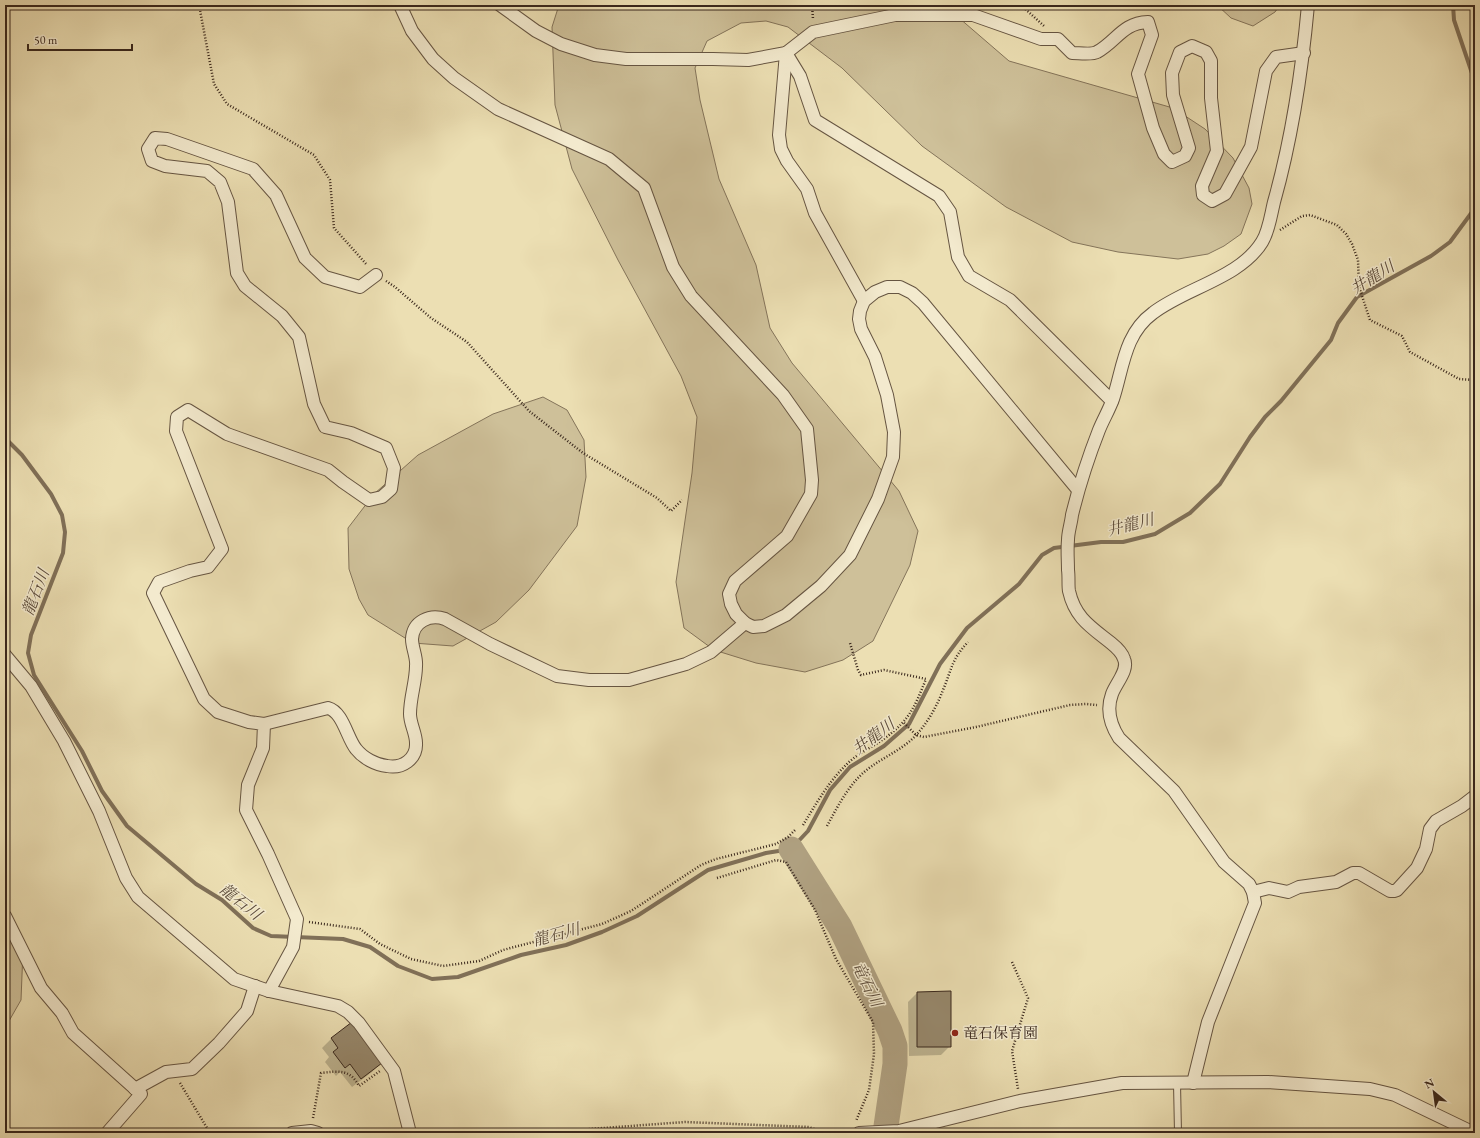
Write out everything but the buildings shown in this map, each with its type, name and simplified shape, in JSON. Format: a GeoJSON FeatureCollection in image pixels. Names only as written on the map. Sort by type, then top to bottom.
{"type":"FeatureCollection","features":[{"type":"Feature","properties":{"kind":"street"},"geometry":{"type":"LineString","coordinates":[[400,5],[412,31],[433,58],[454,78],[498,109],[609,159],[644,188],[673,267],[691,296],[783,395],[807,428],[812,480],[811,494],[787,536],[735,581],[729,594],[731,604],[736,614],[745,623],[753,627],[764,626],[786,615],[821,586],[850,555],[878,499],[894,458],[894,432],[887,395],[875,357],[861,329],[860,315],[864,301],[875,292],[887,287],[900,287],[912,293],[923,303],[1078,490]]}},
{"type":"Feature","properties":{"kind":"street"},"geometry":{"type":"LineString","coordinates":[[500,5],[536,31],[561,44],[595,55],[626,59],[748,60],[786,53],[813,32],[895,15],[973,15],[1040,39],[1058,39],[1072,53],[1096,53],[1129,26],[1139,22],[1148,22],[1152,35],[1138,74],[1153,128],[1164,154],[1172,162],[1185,156],[1189,148],[1173,96],[1172,73],[1180,52],[1192,46],[1206,52],[1211,61],[1211,98],[1217,151],[1202,186],[1203,195],[1212,201],[1225,194],[1251,147],[1266,71],[1276,57],[1304,53]]}},
{"type":"Feature","properties":{"kind":"street"},"geometry":{"type":"LineString","coordinates":[[1193,1083],[1208,1022],[1255,903],[1253,892],[1249,884],[1224,862],[1174,792],[1119,738],[1113,728],[1109,717],[1109,707],[1112,694],[1126,663],[1124,656],[1117,648],[1080,618],[1069,590],[1068,538],[1078,490],[1098,432],[1112,401],[1125,352],[1141,322],[1153,312],[1168,303],[1236,268],[1252,256],[1263,240],[1282,173],[1304,53],[1308,5]]}},
{"type":"Feature","properties":{"kind":"street"},"geometry":{"type":"LineString","coordinates":[[786,53],[779,135],[781,149],[787,161],[807,190],[815,212],[864,301]]}},
{"type":"Feature","properties":{"kind":"street"},"geometry":{"type":"LineString","coordinates":[[786,53],[800,76],[815,120],[939,196],[950,212],[958,257],[969,276],[1010,300],[1112,401]]}},
{"type":"Feature","properties":{"kind":"street"},"geometry":{"type":"LineString","coordinates":[[376,275],[360,287],[325,277],[305,258],[276,195],[253,169],[167,139],[155,138],[148,149],[152,161],[165,166],[207,171],[220,182],[228,202],[237,273],[245,286],[282,316],[299,336],[314,404],[326,427],[350,433],[386,448],[394,468],[391,489],[382,497],[369,500],[328,470],[226,434],[188,410],[177,417],[176,431],[222,549],[208,567],[190,571],[159,582],[153,593],[204,699],[218,712],[249,722],[264,724],[328,708],[332,709],[338,714],[346,733],[356,750],[369,760],[387,766],[398,766],[406,763],[414,754],[416,744],[410,717],[410,704],[415,679],[416,664],[412,639],[413,632],[417,625],[430,617],[445,619],[490,644],[557,676],[589,680],[629,680],[686,664],[711,652],[745,623]]}},
{"type":"Feature","properties":{"kind":"street"},"geometry":{"type":"LineString","coordinates":[[5,655],[31,686],[64,741],[99,812],[126,878],[138,897],[234,979],[268,991],[338,1006],[348,1012],[359,1023],[394,1071],[410,1133]]}},
{"type":"Feature","properties":{"kind":"street"},"geometry":{"type":"LineString","coordinates":[[264,724],[263,748],[248,785],[246,810],[268,854],[296,924],[293,947],[268,991]]}},
{"type":"Feature","properties":{"kind":"street"},"geometry":{"type":"LineString","coordinates":[[1253,892],[1269,888],[1288,892],[1298,887],[1336,882],[1353,873],[1359,873],[1390,891],[1397,890],[1417,868],[1426,849],[1430,829],[1436,821],[1462,806],[1475,796]]}},
{"type":"Feature","properties":{"kind":"street"},"geometry":{"type":"LineString","coordinates":[[5,916],[41,988],[62,1013],[73,1033],[141,1094],[107,1133]]}},
{"type":"Feature","properties":{"kind":"street"},"geometry":{"type":"LineString","coordinates":[[135,1089],[166,1072],[192,1069],[219,1043],[246,1011],[255,986]]}},
{"type":"Feature","properties":{"kind":"street"},"geometry":{"type":"LineString","coordinates":[[857,1131],[899,1131],[1020,1101],[1122,1083],[1268,1082],[1370,1089],[1395,1095],[1474,1133]]}},
{"type":"Feature","properties":{"kind":"street"},"geometry":{"type":"LineString","coordinates":[[292,1133],[314,1132]]}},
{"type":"Feature","properties":{"kind":"lane"},"geometry":{"type":"LineString","coordinates":[[1177,1083],[1178,1133]]}},
{"type":"Feature","properties":{"kind":"path"},"geometry":{"type":"LineString","coordinates":[[199,5],[214,84],[227,104],[314,155],[330,180],[334,228],[376,275],[395,287],[431,318],[467,342],[529,411],[583,453],[657,498],[671,511],[682,500]]}},
{"type":"Feature","properties":{"kind":"path"},"geometry":{"type":"LineString","coordinates":[[1021,5],[1058,39]]}},
{"type":"Feature","properties":{"kind":"path"},"geometry":{"type":"LineString","coordinates":[[1263,240],[1302,216],[1310,215],[1337,224],[1352,244],[1358,260],[1359,287],[1370,320],[1402,336],[1410,352],[1459,379],[1475,380]]}},
{"type":"Feature","properties":{"kind":"path"},"geometry":{"type":"LineString","coordinates":[[827,826],[841,800],[856,780],[870,767],[897,750],[916,735],[931,714],[943,690],[954,660],[968,642]]}},
{"type":"Feature","properties":{"kind":"path"},"geometry":{"type":"LineString","coordinates":[[803,825],[821,796],[836,776],[849,763],[905,724],[926,679],[884,670],[861,675],[858,670],[850,643]]}},
{"type":"Feature","properties":{"kind":"path"},"geometry":{"type":"LineString","coordinates":[[905,724],[916,735],[924,737],[939,735],[1070,705],[1086,704],[1109,707]]}},
{"type":"Feature","properties":{"kind":"path"},"geometry":{"type":"LineString","coordinates":[[296,924],[360,929],[380,944],[411,959],[443,966],[479,961],[503,950],[602,924],[631,911],[701,865],[716,859],[776,844],[788,837],[795,830]]}},
{"type":"Feature","properties":{"kind":"path"},"geometry":{"type":"LineString","coordinates":[[717,878],[776,860],[786,862],[815,910],[836,959],[874,1022],[874,1054],[869,1090],[859,1116],[857,1131]]}},
{"type":"Feature","properties":{"kind":"path"},"geometry":{"type":"LineString","coordinates":[[1012,962],[1028,998],[1012,1051],[1020,1101]]}},
{"type":"Feature","properties":{"kind":"path"},"geometry":{"type":"LineString","coordinates":[[314,1132],[321,1073],[348,1073],[355,1078],[359,1086],[390,1065]]}},
{"type":"Feature","properties":{"kind":"path"},"geometry":{"type":"LineString","coordinates":[[173,1082],[180,1082],[210,1133]]}},
{"type":"Feature","properties":{"kind":"path"},"geometry":{"type":"LineString","coordinates":[[535,1133],[685,1122],[809,1127],[818,1133]]}},
{"type":"Feature","properties":{"kind":"shaded area"},"geometry":{"type":"Polygon","coordinates":[[[559,5],[944,5],[1009,61],[1173,108],[1205,129],[1233,158],[1249,188],[1252,204],[1241,234],[1224,246],[1208,254],[1178,259],[1118,252],[1072,242],[1006,207],[922,146],[842,68],[788,27],[766,21],[741,23],[707,41],[695,68],[700,100],[719,179],[756,265],[770,328],[792,363],[899,491],[918,531],[910,565],[873,641],[843,660],[805,672],[756,663],[714,650],[684,628],[676,582],[692,473],[697,417],[681,376],[618,260],[572,169],[555,105],[552,27],[559,5]]]}},
{"type":"Feature","properties":{"kind":"shaded area"},"geometry":{"type":"Polygon","coordinates":[[[1217,5],[1280,5],[1275,12],[1253,26],[1231,18],[1217,5]]]}},
{"type":"Feature","properties":{"kind":"shaded area"},"geometry":{"type":"Polygon","coordinates":[[[543,397],[567,410],[584,440],[586,477],[577,526],[529,590],[496,622],[453,646],[413,643],[368,615],[359,599],[349,569],[348,528],[374,494],[418,455],[493,414],[543,397]]]}},
{"type":"Feature","properties":{"kind":"shaded area"},"geometry":{"type":"Polygon","coordinates":[[[5,905],[23,950],[21,1000],[5,1028],[5,905]]]}},
{"type":"Feature","properties":{"kind":"waterway","name":"井龍川"},"geometry":{"type":"LineString","coordinates":[[1453,5],[1454,20],[1475,82]]}},
{"type":"Feature","properties":{"kind":"waterway","name":"龍石川"},"geometry":{"type":"LineString","coordinates":[[5,438],[22,455],[51,494],[62,515],[65,532],[63,553],[31,635],[28,653],[34,675],[82,751],[102,791],[127,826],[196,884],[222,900],[253,928],[271,936],[343,939],[370,947],[398,966],[432,979],[458,977],[521,955],[566,945],[602,932],[637,916],[708,870],[766,853],[791,849],[808,831],[830,790],[850,767],[884,746],[909,724],[940,664],[967,628],[1019,584],[1042,555],[1054,548],[1101,542],[1123,542],[1155,534],[1190,513],[1220,484],[1250,437],[1265,417],[1281,401],[1331,340],[1338,323],[1357,297],[1431,256],[1450,242],[1475,208]]}},
{"type":"Feature","properties":{"kind":"waterway","name":"竜石川"},"geometry":{"type":"LineString","coordinates":[[791,849],[840,927],[890,1031],[895,1046],[895,1064],[885,1133]]}},
{"type":"Feature","properties":{"kind":"place","name":"竜石保育園"},"geometry":{"type":"Point","coordinates":[955,1033]}}]}
